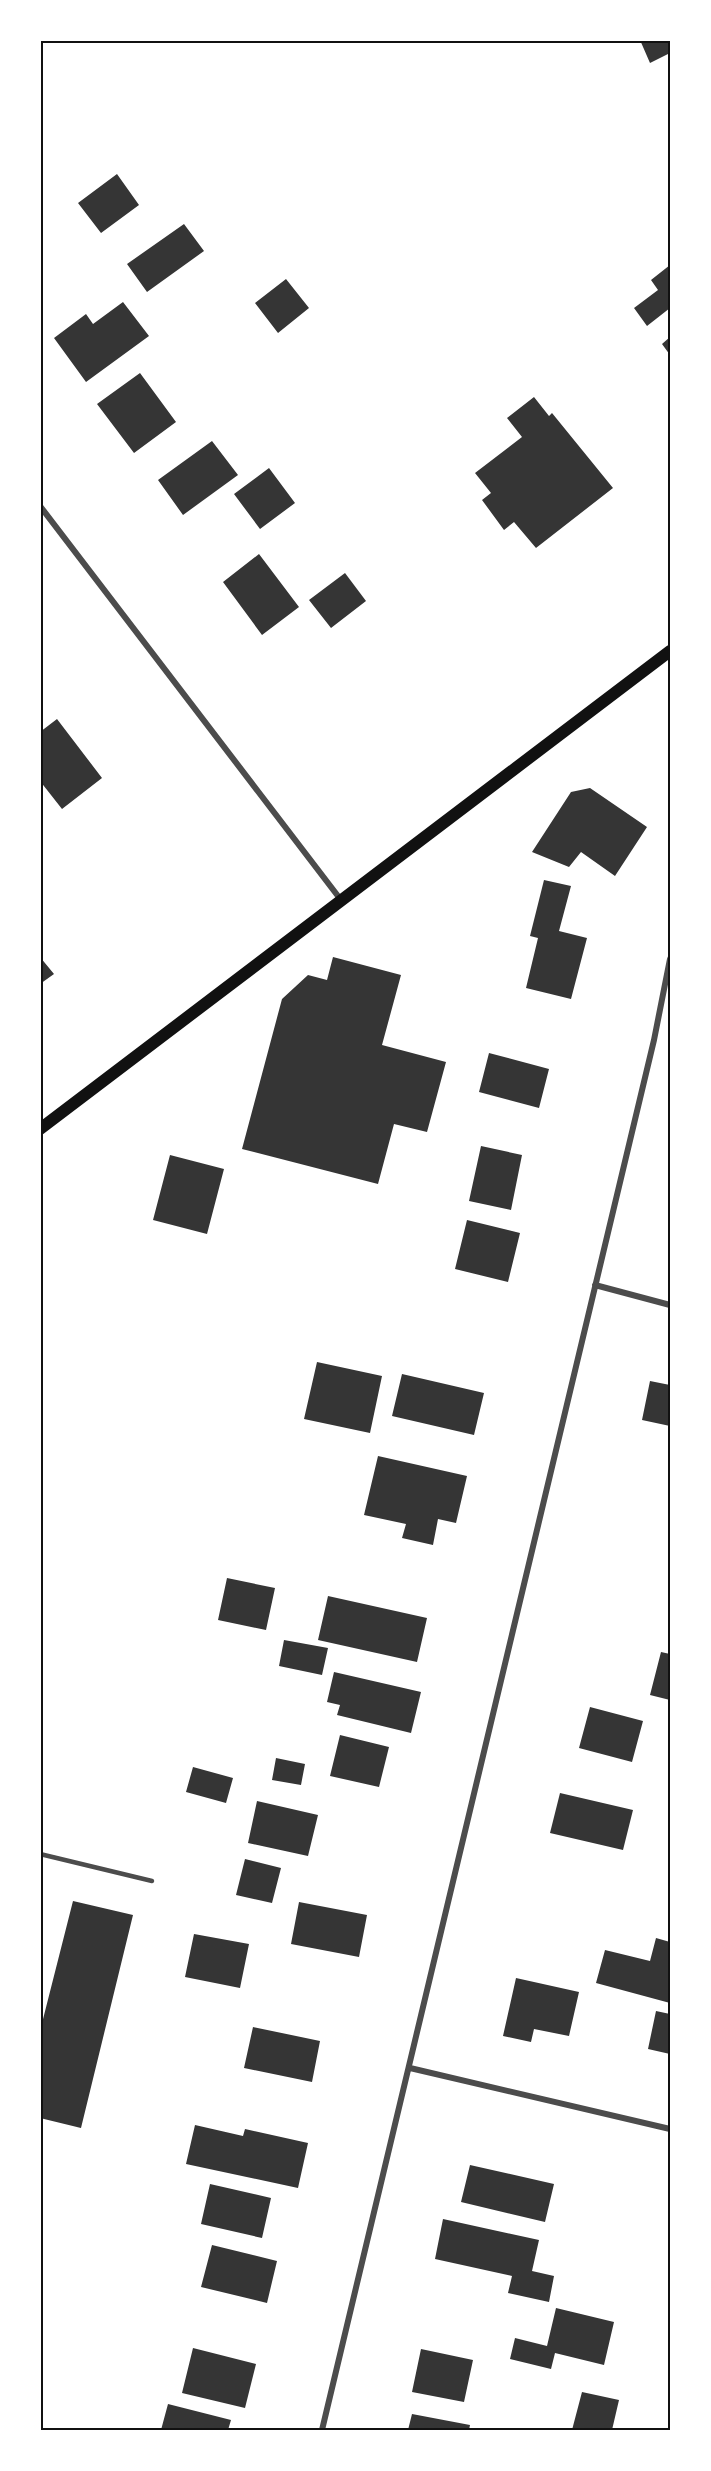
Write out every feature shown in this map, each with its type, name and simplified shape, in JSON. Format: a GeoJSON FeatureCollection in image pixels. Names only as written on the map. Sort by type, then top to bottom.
{"type":"FeatureCollection","features":[{"type":"Feature","properties":{"kind":"main road"},"geometry":{"type":"LineString","coordinates":[[40,1129],[670,651]]}},
{"type":"Feature","properties":{"kind":"street"},"geometry":{"type":"LineString","coordinates":[[40,506],[341,900]]}},
{"type":"Feature","properties":{"kind":"street"},"geometry":{"type":"LineString","coordinates":[[322,2430],[410,2068],[670,959]]}},
{"type":"Feature","properties":{"kind":"street"},"geometry":{"type":"LineString","coordinates":[[595,1285],[670,1305]]}},
{"type":"Feature","properties":{"kind":"street"},"geometry":{"type":"LineString","coordinates":[[410,2068],[670,2129]]}},
{"type":"Feature","properties":{"kind":"lane"},"geometry":{"type":"LineString","coordinates":[[40,1854],[152,1881]]}},
{"type":"Feature","properties":{"kind":"building"},"geometry":{"type":"Polygon","coordinates":[[[640,40],[670,40],[670,53],[650,63],[640,40]]]}},
{"type":"Feature","properties":{"kind":"building"},"geometry":{"type":"Polygon","coordinates":[[[117,174],[139,205],[101,233],[78,203],[117,174]]]}},
{"type":"Feature","properties":{"kind":"building"},"geometry":{"type":"Polygon","coordinates":[[[184,224],[204,251],[147,292],[127,264],[184,224]]]}},
{"type":"Feature","properties":{"kind":"building"},"geometry":{"type":"Polygon","coordinates":[[[670,265],[670,308],[647,326],[634,308],[658,290],[651,280],[670,265]]]}},
{"type":"Feature","properties":{"kind":"building"},"geometry":{"type":"Polygon","coordinates":[[[286,279],[309,308],[278,333],[255,303],[286,279]]]}},
{"type":"Feature","properties":{"kind":"building"},"geometry":{"type":"Polygon","coordinates":[[[123,302],[149,336],[86,382],[54,338],[86,314],[93,324],[123,302]]]}},
{"type":"Feature","properties":{"kind":"building"},"geometry":{"type":"Polygon","coordinates":[[[670,337],[670,355],[662,344],[670,337]]]}},
{"type":"Feature","properties":{"kind":"building"},"geometry":{"type":"Polygon","coordinates":[[[140,373],[176,422],[134,453],[97,404],[140,373]]]}},
{"type":"Feature","properties":{"kind":"building"},"geometry":{"type":"Polygon","coordinates":[[[534,397],[549,416],[552,413],[613,488],[536,548],[514,522],[504,530],[482,500],[491,493],[475,473],[522,437],[507,418],[534,397]]]}},
{"type":"Feature","properties":{"kind":"building"},"geometry":{"type":"Polygon","coordinates":[[[212,441],[238,475],[183,515],[158,480],[212,441]]]}},
{"type":"Feature","properties":{"kind":"building"},"geometry":{"type":"Polygon","coordinates":[[[269,468],[295,503],[260,529],[234,494],[269,468]]]}},
{"type":"Feature","properties":{"kind":"building"},"geometry":{"type":"Polygon","coordinates":[[[259,554],[299,607],[262,635],[223,582],[259,554]]]}},
{"type":"Feature","properties":{"kind":"building"},"geometry":{"type":"Polygon","coordinates":[[[345,573],[366,601],[331,628],[309,600],[345,573]]]}},
{"type":"Feature","properties":{"kind":"building"},"geometry":{"type":"Polygon","coordinates":[[[57,719],[102,778],[62,809],[40,781],[40,732],[57,719]]]}},
{"type":"Feature","properties":{"kind":"building"},"geometry":{"type":"Polygon","coordinates":[[[590,788],[647,827],[615,876],[581,852],[569,867],[532,852],[571,792],[590,788]]]}},
{"type":"Feature","properties":{"kind":"building"},"geometry":{"type":"Polygon","coordinates":[[[544,880],[571,886],[559,931],[587,938],[571,999],[526,988],[538,938],[530,936],[544,880]]]}},
{"type":"Feature","properties":{"kind":"building"},"geometry":{"type":"Polygon","coordinates":[[[40,957],[54,974],[40,984],[40,957]]]}},
{"type":"Feature","properties":{"kind":"building"},"geometry":{"type":"Polygon","coordinates":[[[333,957],[401,975],[382,1045],[446,1062],[427,1132],[394,1124],[378,1184],[242,1149],[282,999],[308,975],[327,980],[333,957]]]}},
{"type":"Feature","properties":{"kind":"building"},"geometry":{"type":"Polygon","coordinates":[[[489,1053],[549,1069],[539,1108],[479,1092],[489,1053]]]}},
{"type":"Feature","properties":{"kind":"building"},"geometry":{"type":"Polygon","coordinates":[[[481,1146],[522,1155],[511,1210],[469,1201],[481,1146]]]}},
{"type":"Feature","properties":{"kind":"building"},"geometry":{"type":"Polygon","coordinates":[[[170,1155],[224,1169],[207,1234],[153,1220],[170,1155]]]}},
{"type":"Feature","properties":{"kind":"building"},"geometry":{"type":"Polygon","coordinates":[[[467,1220],[520,1233],[508,1282],[455,1269],[467,1220]]]}},
{"type":"Feature","properties":{"kind":"building"},"geometry":{"type":"Polygon","coordinates":[[[317,1362],[382,1376],[370,1433],[304,1419],[317,1362]]]}},
{"type":"Feature","properties":{"kind":"building"},"geometry":{"type":"Polygon","coordinates":[[[402,1374],[484,1393],[474,1435],[392,1416],[402,1374]]]}},
{"type":"Feature","properties":{"kind":"building"},"geometry":{"type":"Polygon","coordinates":[[[650,1381],[670,1385],[670,1426],[642,1420],[650,1381]]]}},
{"type":"Feature","properties":{"kind":"building"},"geometry":{"type":"Polygon","coordinates":[[[378,1456],[467,1476],[456,1523],[438,1519],[433,1545],[402,1538],[406,1524],[364,1515],[378,1456]]]}},
{"type":"Feature","properties":{"kind":"building"},"geometry":{"type":"Polygon","coordinates":[[[227,1578],[275,1588],[266,1630],[218,1620],[227,1578]]]}},
{"type":"Feature","properties":{"kind":"building"},"geometry":{"type":"Polygon","coordinates":[[[328,1596],[427,1618],[417,1662],[318,1640],[328,1596]]]}},
{"type":"Feature","properties":{"kind":"building"},"geometry":{"type":"Polygon","coordinates":[[[284,1640],[328,1648],[322,1675],[279,1666],[284,1640]]]}},
{"type":"Feature","properties":{"kind":"building"},"geometry":{"type":"Polygon","coordinates":[[[661,1652],[670,1654],[670,1700],[650,1695],[661,1652]]]}},
{"type":"Feature","properties":{"kind":"building"},"geometry":{"type":"Polygon","coordinates":[[[334,1672],[421,1692],[411,1733],[337,1715],[340,1705],[327,1702],[334,1672]]]}},
{"type":"Feature","properties":{"kind":"building"},"geometry":{"type":"Polygon","coordinates":[[[590,1707],[643,1721],[632,1762],[579,1748],[590,1707]]]}},
{"type":"Feature","properties":{"kind":"building"},"geometry":{"type":"Polygon","coordinates":[[[340,1735],[389,1747],[379,1787],[330,1776],[340,1735]]]}},
{"type":"Feature","properties":{"kind":"building"},"geometry":{"type":"Polygon","coordinates":[[[276,1758],[305,1764],[301,1785],[272,1780],[276,1758]]]}},
{"type":"Feature","properties":{"kind":"building"},"geometry":{"type":"Polygon","coordinates":[[[193,1767],[233,1778],[226,1803],[186,1792],[193,1767]]]}},
{"type":"Feature","properties":{"kind":"building"},"geometry":{"type":"Polygon","coordinates":[[[560,1793],[633,1810],[623,1850],[550,1833],[560,1793]]]}},
{"type":"Feature","properties":{"kind":"building"},"geometry":{"type":"Polygon","coordinates":[[[257,1801],[318,1815],[308,1856],[248,1843],[257,1801]]]}},
{"type":"Feature","properties":{"kind":"building"},"geometry":{"type":"Polygon","coordinates":[[[245,1859],[281,1868],[272,1903],[236,1895],[245,1859]]]}},
{"type":"Feature","properties":{"kind":"building"},"geometry":{"type":"Polygon","coordinates":[[[73,1901],[133,1915],[81,2128],[40,2118],[40,2031],[73,1901]]]}},
{"type":"Feature","properties":{"kind":"building"},"geometry":{"type":"Polygon","coordinates":[[[299,1902],[367,1915],[359,1957],[291,1944],[299,1902]]]}},
{"type":"Feature","properties":{"kind":"building"},"geometry":{"type":"Polygon","coordinates":[[[194,1934],[249,1944],[240,1988],[185,1977],[194,1934]]]}},
{"type":"Feature","properties":{"kind":"building"},"geometry":{"type":"Polygon","coordinates":[[[656,1938],[670,1942],[670,2003],[596,1983],[605,1950],[650,1961],[656,1938]]]}},
{"type":"Feature","properties":{"kind":"building"},"geometry":{"type":"Polygon","coordinates":[[[516,1978],[579,1992],[569,2036],[534,2029],[531,2042],[503,2036],[516,1978]]]}},
{"type":"Feature","properties":{"kind":"building"},"geometry":{"type":"Polygon","coordinates":[[[656,2011],[670,2014],[670,2054],[648,2049],[656,2011]]]}},
{"type":"Feature","properties":{"kind":"building"},"geometry":{"type":"Polygon","coordinates":[[[253,2027],[320,2041],[312,2082],[244,2068],[253,2027]]]}},
{"type":"Feature","properties":{"kind":"building"},"geometry":{"type":"Polygon","coordinates":[[[195,2125],[243,2136],[245,2129],[308,2143],[298,2188],[186,2164],[195,2125]]]}},
{"type":"Feature","properties":{"kind":"building"},"geometry":{"type":"Polygon","coordinates":[[[470,2165],[554,2184],[545,2222],[461,2202],[470,2165]]]}},
{"type":"Feature","properties":{"kind":"building"},"geometry":{"type":"Polygon","coordinates":[[[210,2184],[271,2198],[262,2238],[201,2224],[210,2184]]]}},
{"type":"Feature","properties":{"kind":"building"},"geometry":{"type":"Polygon","coordinates":[[[443,2219],[539,2240],[532,2271],[554,2276],[549,2302],[508,2293],[512,2276],[435,2259],[443,2219]]]}},
{"type":"Feature","properties":{"kind":"building"},"geometry":{"type":"Polygon","coordinates":[[[212,2245],[277,2261],[267,2303],[201,2287],[212,2245]]]}},
{"type":"Feature","properties":{"kind":"building"},"geometry":{"type":"Polygon","coordinates":[[[556,2308],[614,2322],[604,2365],[555,2353],[551,2369],[510,2359],[515,2338],[547,2346],[556,2308]]]}},
{"type":"Feature","properties":{"kind":"building"},"geometry":{"type":"Polygon","coordinates":[[[193,2348],[256,2364],[245,2408],[182,2393],[193,2348]]]}},
{"type":"Feature","properties":{"kind":"building"},"geometry":{"type":"Polygon","coordinates":[[[421,2349],[473,2360],[464,2402],[412,2392],[421,2349]]]}},
{"type":"Feature","properties":{"kind":"building"},"geometry":{"type":"Polygon","coordinates":[[[582,2392],[619,2400],[612,2430],[572,2430],[582,2392]]]}},
{"type":"Feature","properties":{"kind":"building"},"geometry":{"type":"Polygon","coordinates":[[[168,2404],[231,2420],[228,2430],[161,2430],[168,2404]]]}},
{"type":"Feature","properties":{"kind":"building"},"geometry":{"type":"Polygon","coordinates":[[[412,2414],[470,2425],[469,2430],[408,2430],[412,2414]]]}}]}
